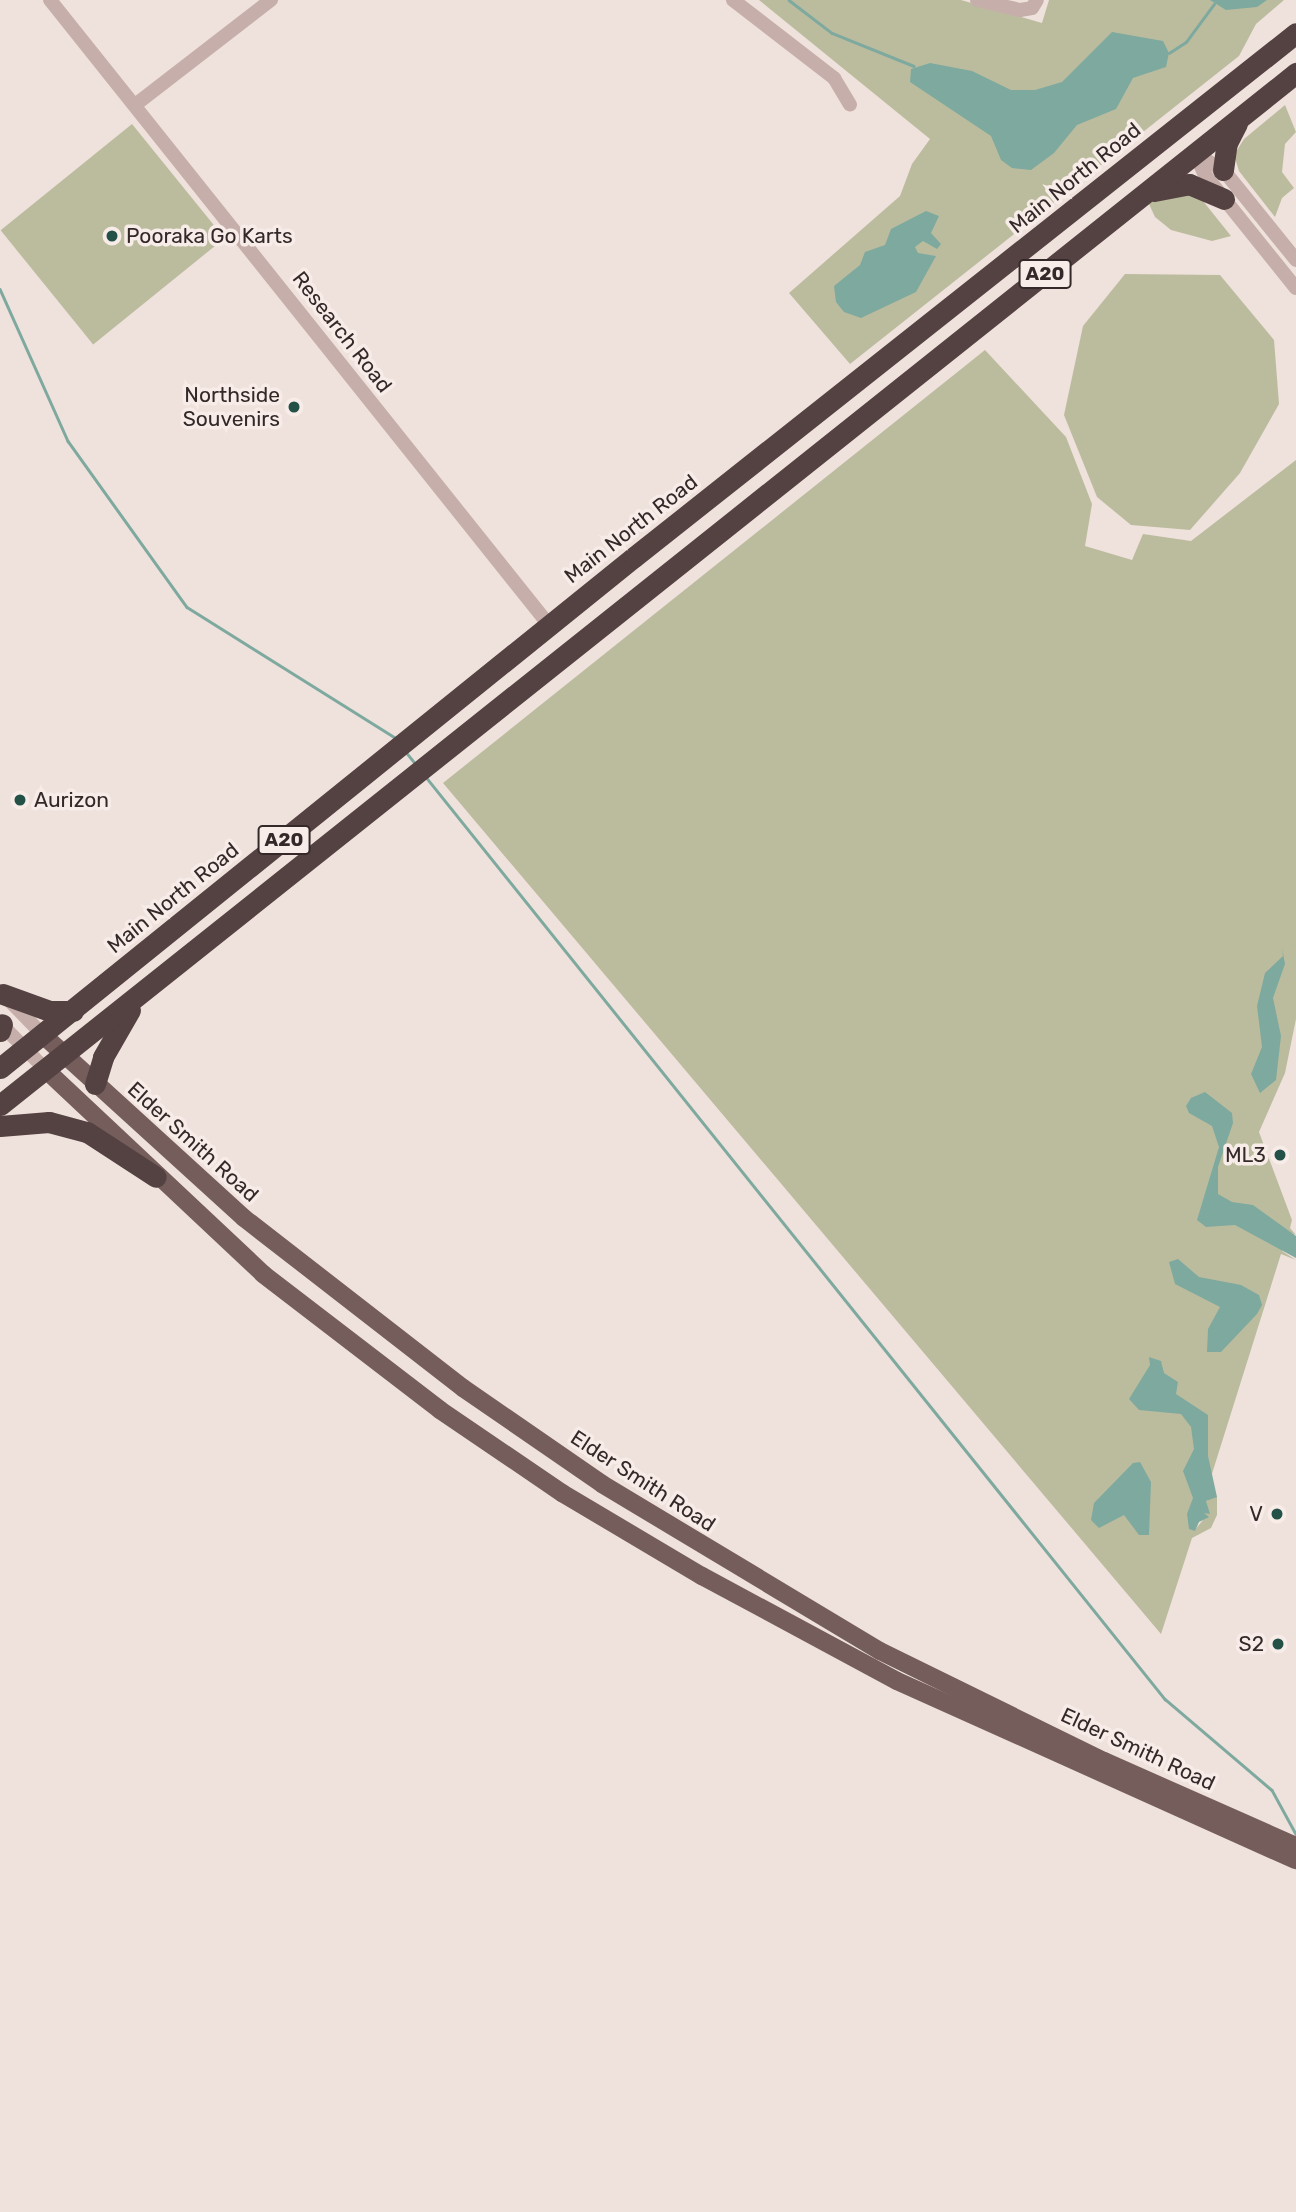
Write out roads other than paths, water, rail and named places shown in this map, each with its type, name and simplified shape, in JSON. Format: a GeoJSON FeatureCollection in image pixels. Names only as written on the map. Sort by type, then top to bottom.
{"type":"FeatureCollection","features":[{"type":"Feature","properties":{"kind":"highway","name":"Main North Road"},"geometry":{"type":"LineString","coordinates":[[0,1068],[549,625],[1113,181],[1296,33]]}},
{"type":"Feature","properties":{"kind":"highway","name":"A20"},"geometry":{"type":"LineString","coordinates":[[0,1105],[134,1002],[524,685],[1296,73]]}},
{"type":"Feature","properties":{"kind":"highway"},"geometry":{"type":"LineString","coordinates":[[1113,181],[1166,155],[1195,153],[1197,131],[1216,96]]}},
{"type":"Feature","properties":{"kind":"highway"},"geometry":{"type":"LineString","coordinates":[[1223,170],[1227,143],[1240,118]]}},
{"type":"Feature","properties":{"kind":"highway"},"geometry":{"type":"LineString","coordinates":[[1145,194],[1189,184],[1224,199]]}},
{"type":"Feature","properties":{"kind":"highway"},"geometry":{"type":"LineString","coordinates":[[524,685],[548,643],[549,625],[564,632],[597,627]]}},
{"type":"Feature","properties":{"kind":"highway"},"geometry":{"type":"LineString","coordinates":[[2,992],[50,1011],[73,1011]]}},
{"type":"Feature","properties":{"kind":"highway"},"geometry":{"type":"LineString","coordinates":[[95,1084],[103,1057],[134,1002]]}},
{"type":"Feature","properties":{"kind":"highway"},"geometry":{"type":"LineString","coordinates":[[0,1126],[36,1121],[69,1126],[116,1148],[156,1177]]}},
{"type":"Feature","properties":{"kind":"main road","name":"Elder Smith Road"},"geometry":{"type":"LineString","coordinates":[[43,1035],[244,1218],[463,1388],[700,1544],[880,1651],[1291,1850]]}},
{"type":"Feature","properties":{"kind":"main road","name":"Elder Smith Road"},"geometry":{"type":"LineString","coordinates":[[46,1070],[156,1177],[262,1274],[440,1410],[562,1493],[714,1583],[897,1681],[1291,1850]]}},
{"type":"Feature","properties":{"kind":"main road"},"geometry":{"type":"LineString","coordinates":[[700,1544],[714,1583],[752,1577]]}},
{"type":"Feature","properties":{"kind":"street","name":"Research Road"},"geometry":{"type":"LineString","coordinates":[[50,0],[549,625]]}},
{"type":"Feature","properties":{"kind":"street"},"geometry":{"type":"LineString","coordinates":[[135,105],[271,0]]}},
{"type":"Feature","properties":{"kind":"street"},"geometry":{"type":"LineString","coordinates":[[733,0],[834,78],[850,105]]}},
{"type":"Feature","properties":{"kind":"street"},"geometry":{"type":"LineString","coordinates":[[977,0],[1020,10],[1034,4]]}},
{"type":"Feature","properties":{"kind":"street"},"geometry":{"type":"LineString","coordinates":[[1195,153],[1223,170],[1296,260]]}},
{"type":"Feature","properties":{"kind":"street"},"geometry":{"type":"LineString","coordinates":[[1195,153],[1200,168],[1296,288]]}},
{"type":"Feature","properties":{"kind":"street"},"geometry":{"type":"LineString","coordinates":[[2,992],[43,1035]]}},
{"type":"Feature","properties":{"kind":"street"},"geometry":{"type":"LineString","coordinates":[[1,1026],[46,1070]]}},
{"type":"Feature","properties":{"kind":"water"},"geometry":{"type":"Polygon","coordinates":[[[1210,0],[1267,0],[1257,7],[1226,10],[1210,0]]]}},
{"type":"Feature","properties":{"kind":"water"},"geometry":{"type":"Polygon","coordinates":[[[1112,32],[1163,41],[1169,53],[1166,67],[1133,78],[1116,109],[1077,125],[1054,153],[1031,170],[1012,168],[1001,160],[991,136],[910,82],[911,69],[930,63],[972,71],[1011,90],[1035,90],[1062,82],[1112,32]]]}},
{"type":"Feature","properties":{"kind":"water"},"geometry":{"type":"Polygon","coordinates":[[[926,211],[939,216],[931,233],[941,244],[937,249],[923,241],[915,247],[918,253],[936,256],[916,292],[861,318],[844,312],[836,302],[834,286],[860,265],[865,252],[885,245],[891,229],[926,211]]]}},
{"type":"Feature","properties":{"kind":"water"},"geometry":{"type":"Polygon","coordinates":[[[1282,948],[1285,964],[1273,998],[1281,1036],[1276,1080],[1260,1093],[1251,1074],[1262,1047],[1257,1006],[1265,973],[1283,956],[1282,948]]]}},
{"type":"Feature","properties":{"kind":"water"},"geometry":{"type":"Polygon","coordinates":[[[1205,1092],[1232,1113],[1233,1123],[1218,1167],[1218,1194],[1232,1202],[1253,1205],[1296,1236],[1296,1258],[1235,1225],[1206,1227],[1197,1220],[1219,1147],[1212,1126],[1189,1113],[1186,1106],[1191,1098],[1205,1092]]]}},
{"type":"Feature","properties":{"kind":"water"},"geometry":{"type":"Polygon","coordinates":[[[1178,1259],[1199,1277],[1241,1285],[1259,1295],[1262,1305],[1257,1314],[1221,1352],[1207,1352],[1208,1329],[1220,1307],[1175,1284],[1169,1262],[1178,1259]]]}},
{"type":"Feature","properties":{"kind":"water"},"geometry":{"type":"Polygon","coordinates":[[[1149,1357],[1161,1361],[1164,1373],[1178,1382],[1176,1394],[1208,1415],[1208,1456],[1217,1497],[1206,1501],[1210,1514],[1204,1513],[1209,1517],[1199,1522],[1195,1531],[1189,1529],[1187,1514],[1193,1498],[1183,1471],[1194,1449],[1191,1427],[1181,1414],[1139,1410],[1129,1399],[1150,1365],[1149,1357]]]}},
{"type":"Feature","properties":{"kind":"water"},"geometry":{"type":"Polygon","coordinates":[[[1140,1462],[1151,1482],[1149,1535],[1139,1535],[1124,1515],[1099,1528],[1091,1520],[1094,1503],[1133,1463],[1140,1462]]]}},
{"type":"Feature","properties":{"kind":"waterway"},"geometry":{"type":"LineString","coordinates":[[789,0],[832,33],[914,66]]}},
{"type":"Feature","properties":{"kind":"waterway"},"geometry":{"type":"LineString","coordinates":[[1169,53],[1186,42],[1214,4]]}},
{"type":"Feature","properties":{"kind":"waterway"},"geometry":{"type":"LineString","coordinates":[[0,289],[68,441],[187,607],[396,738]]}},
{"type":"Feature","properties":{"kind":"waterway"},"geometry":{"type":"LineString","coordinates":[[406,752],[415,763]]}},
{"type":"Feature","properties":{"kind":"waterway"},"geometry":{"type":"LineString","coordinates":[[426,777],[1165,1699],[1272,1790],[1296,1834]]}},
{"type":"Feature","properties":{"kind":"place","name":"Pooraka Go Karts"},"geometry":{"type":"Point","coordinates":[112,236]}},
{"type":"Feature","properties":{"kind":"place","name":"Northside Souvenirs"},"geometry":{"type":"Point","coordinates":[294,407]}},
{"type":"Feature","properties":{"kind":"place","name":"Aurizon"},"geometry":{"type":"Point","coordinates":[20,800]}},
{"type":"Feature","properties":{"kind":"place","name":"ML3"},"geometry":{"type":"Point","coordinates":[1280,1155]}},
{"type":"Feature","properties":{"kind":"place","name":"V"},"geometry":{"type":"Point","coordinates":[1277,1514]}},
{"type":"Feature","properties":{"kind":"place","name":"S2"},"geometry":{"type":"Point","coordinates":[1278,1644]}}]}
